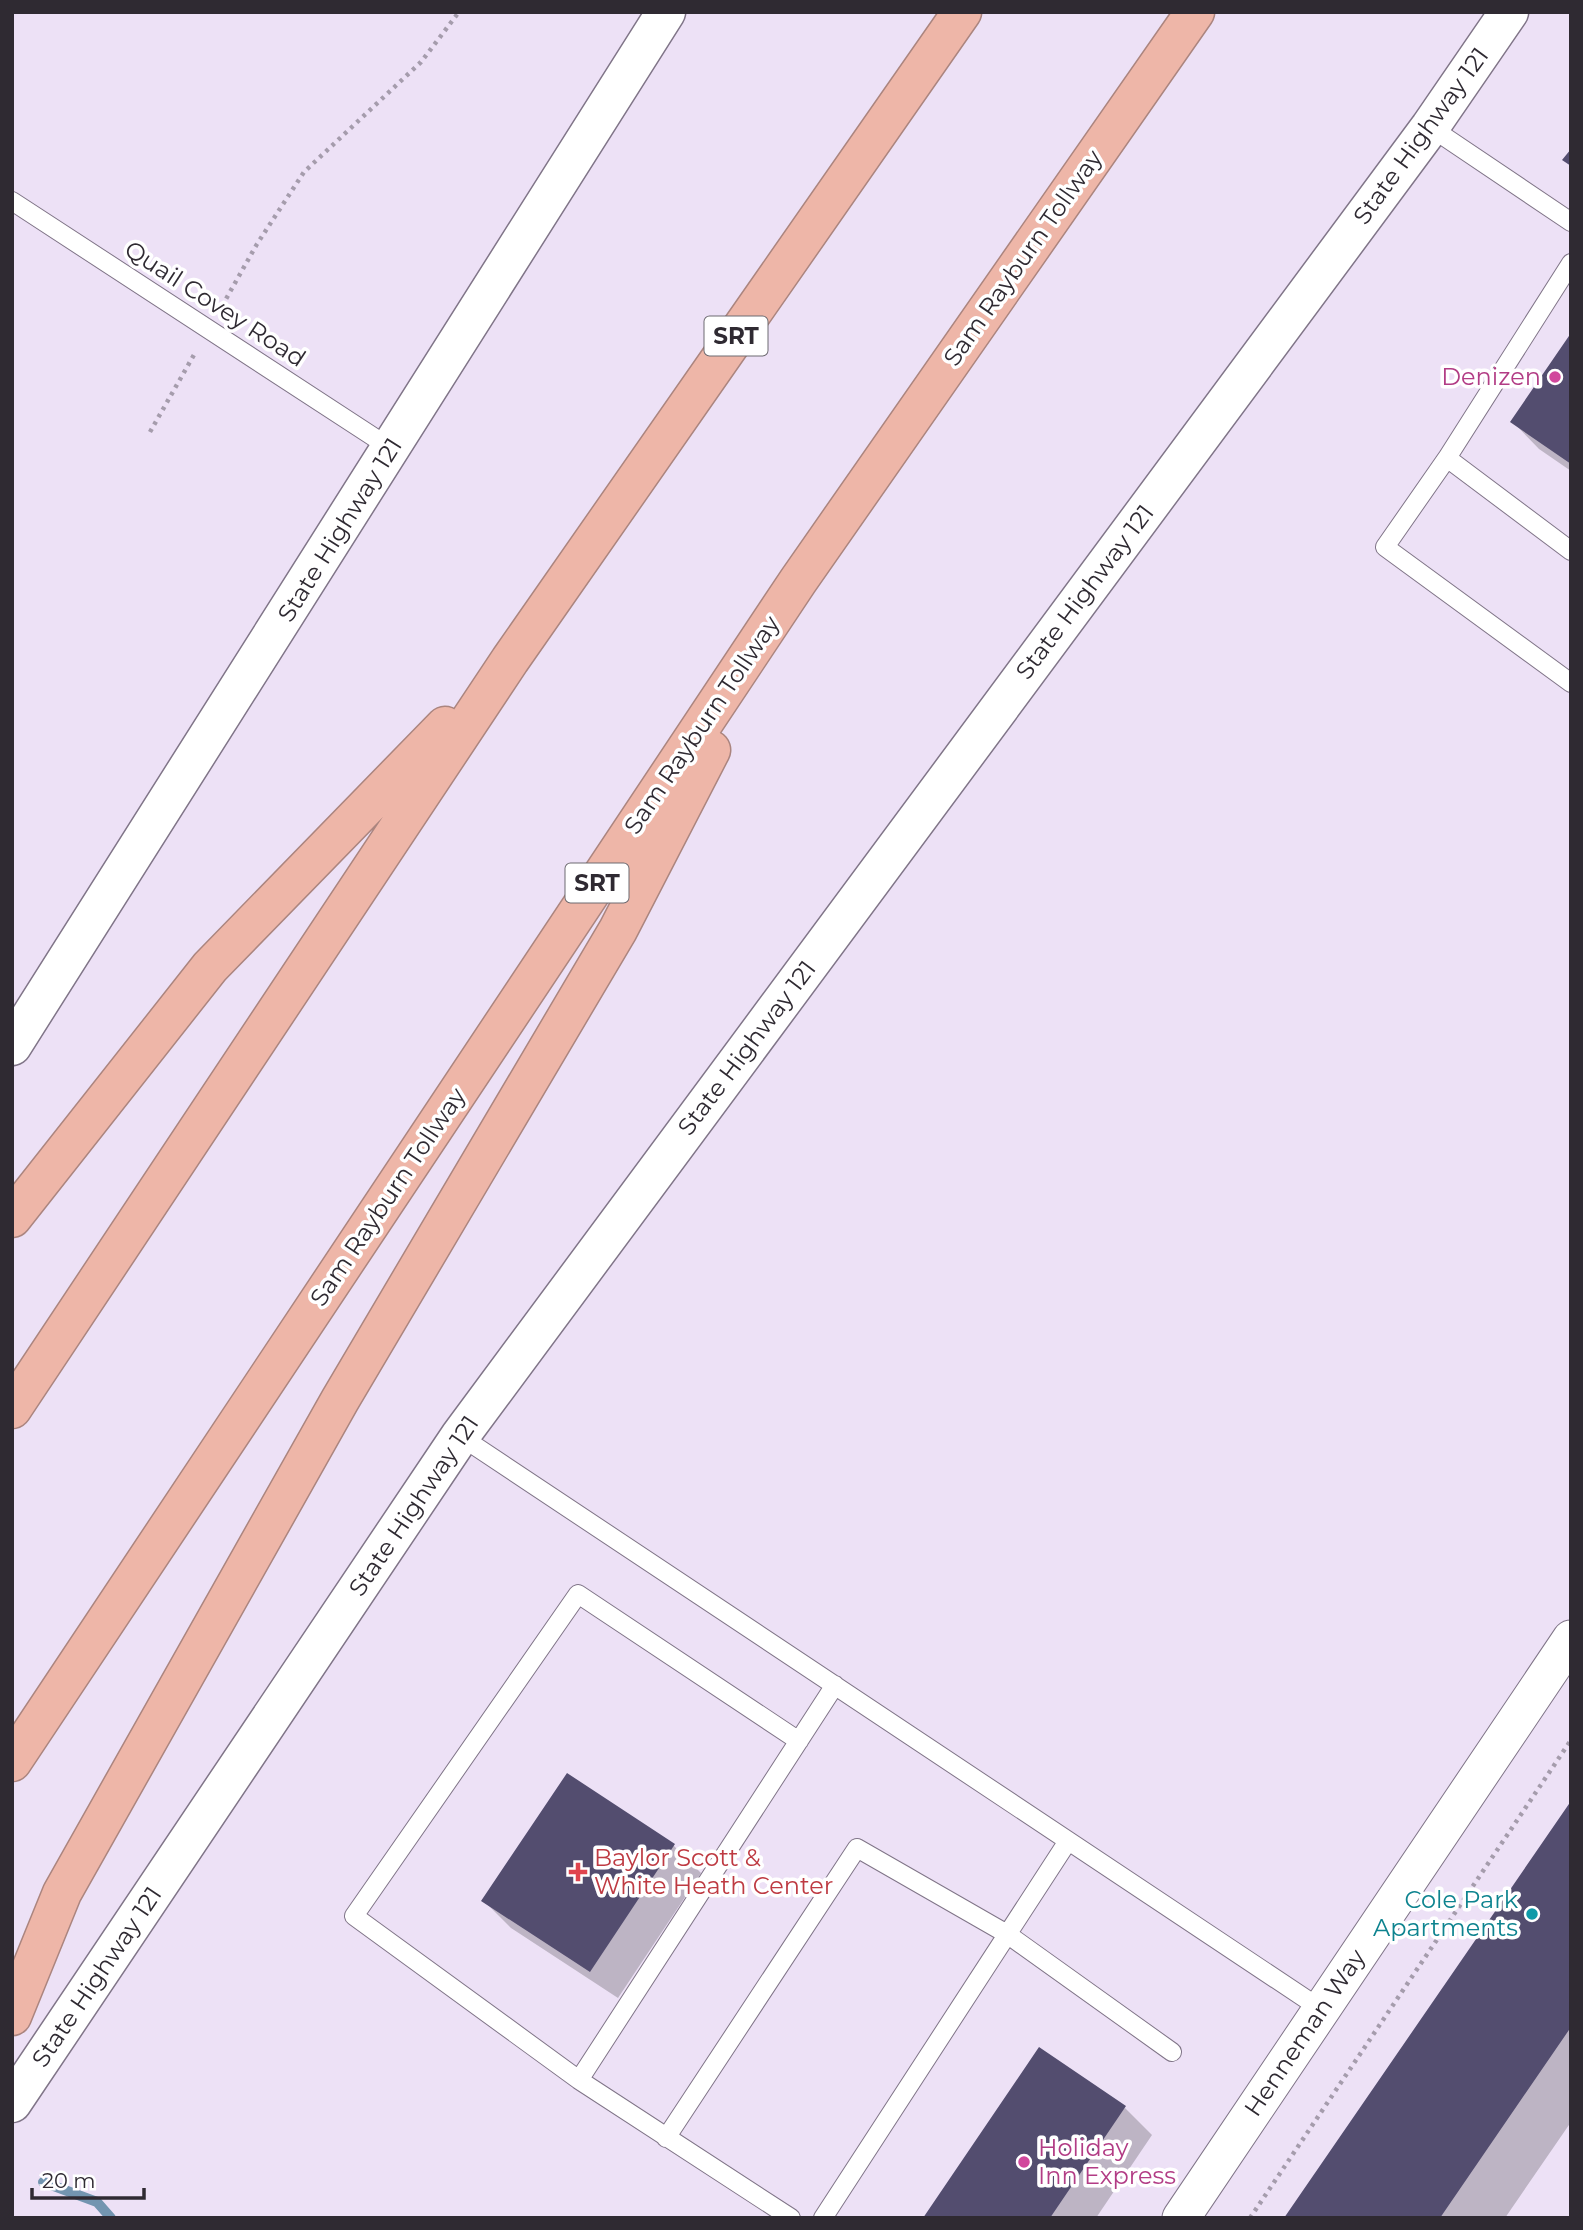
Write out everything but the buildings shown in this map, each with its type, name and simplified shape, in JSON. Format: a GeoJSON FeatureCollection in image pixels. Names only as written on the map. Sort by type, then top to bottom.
{"type":"FeatureCollection","features":[{"type":"Feature","properties":{"kind":"highway","name":"SRT"},"geometry":{"type":"LineString","coordinates":[[12,1409],[510,660],[962,12]]}},
{"type":"Feature","properties":{"kind":"highway","name":"Sam Rayburn Tollway"},"geometry":{"type":"LineString","coordinates":[[12,1762],[798,581],[1195,12]]}},
{"type":"Feature","properties":{"kind":"highway"},"geometry":{"type":"LineString","coordinates":[[12,2016],[62,1893],[340,1400],[618,930],[798,581]]}},
{"type":"Feature","properties":{"kind":"highway"},"geometry":{"type":"LineString","coordinates":[[12,1218],[211,967],[510,660]]}},
{"type":"Feature","properties":{"kind":"main road","name":"State Highway 121"},"geometry":{"type":"LineString","coordinates":[[12,1046],[666,12]]}},
{"type":"Feature","properties":{"kind":"main road","name":"State Highway 121"},"geometry":{"type":"LineString","coordinates":[[12,2103],[460,1436],[1430,127],[1509,12]]}},
{"type":"Feature","properties":{"kind":"street","name":"Henneman Way"},"geometry":{"type":"LineString","coordinates":[[1181,2218],[1571,1639]]}},
{"type":"Feature","properties":{"kind":"lane"},"geometry":{"type":"LineString","coordinates":[[1430,127],[1571,222]]}},
{"type":"Feature","properties":{"kind":"lane","name":"Quail Covey Road"},"geometry":{"type":"LineString","coordinates":[[12,201],[392,449]]}},
{"type":"Feature","properties":{"kind":"lane"},"geometry":{"type":"LineString","coordinates":[[1571,263],[1447,458],[1385,547],[1571,683]]}},
{"type":"Feature","properties":{"kind":"lane"},"geometry":{"type":"LineString","coordinates":[[1447,458],[1571,551]]}},
{"type":"Feature","properties":{"kind":"lane"},"geometry":{"type":"LineString","coordinates":[[460,1436],[1321,2009]]}},
{"type":"Feature","properties":{"kind":"lane"},"geometry":{"type":"LineString","coordinates":[[791,2218],[579,2080],[354,1916],[578,1594],[799,1741]]}},
{"type":"Feature","properties":{"kind":"lane"},"geometry":{"type":"LineString","coordinates":[[579,2080],[835,1685]]}},
{"type":"Feature","properties":{"kind":"lane"},"geometry":{"type":"LineString","coordinates":[[823,2218],[1068,1841]]}},
{"type":"Feature","properties":{"kind":"lane"},"geometry":{"type":"LineString","coordinates":[[666,2138],[857,1848],[1007,1934],[1172,2052]]}},
{"type":"Feature","properties":{"kind":"path"},"geometry":{"type":"LineString","coordinates":[[221,308],[257,244],[304,172],[421,62],[459,12]]}},
{"type":"Feature","properties":{"kind":"path"},"geometry":{"type":"LineString","coordinates":[[150,432],[194,355]]}},
{"type":"Feature","properties":{"kind":"path"},"geometry":{"type":"LineString","coordinates":[[1250,2218],[1571,1740]]}},
{"type":"Feature","properties":{"kind":"waterway"},"geometry":{"type":"LineString","coordinates":[[43,2182],[97,2202],[111,2218]]}},
{"type":"Feature","properties":{"kind":"place","name":"Denizen"},"geometry":{"type":"Point","coordinates":[1555,377]}},
{"type":"Feature","properties":{"kind":"place","name":"Baylor Scott & White Heath Center"},"geometry":{"type":"Point","coordinates":[578,1872]}},
{"type":"Feature","properties":{"kind":"place","name":"Cole Park Apartments"},"geometry":{"type":"Point","coordinates":[1532,1914]}},
{"type":"Feature","properties":{"kind":"place","name":"Holiday Inn Express"},"geometry":{"type":"Point","coordinates":[1024,2162]}}]}
